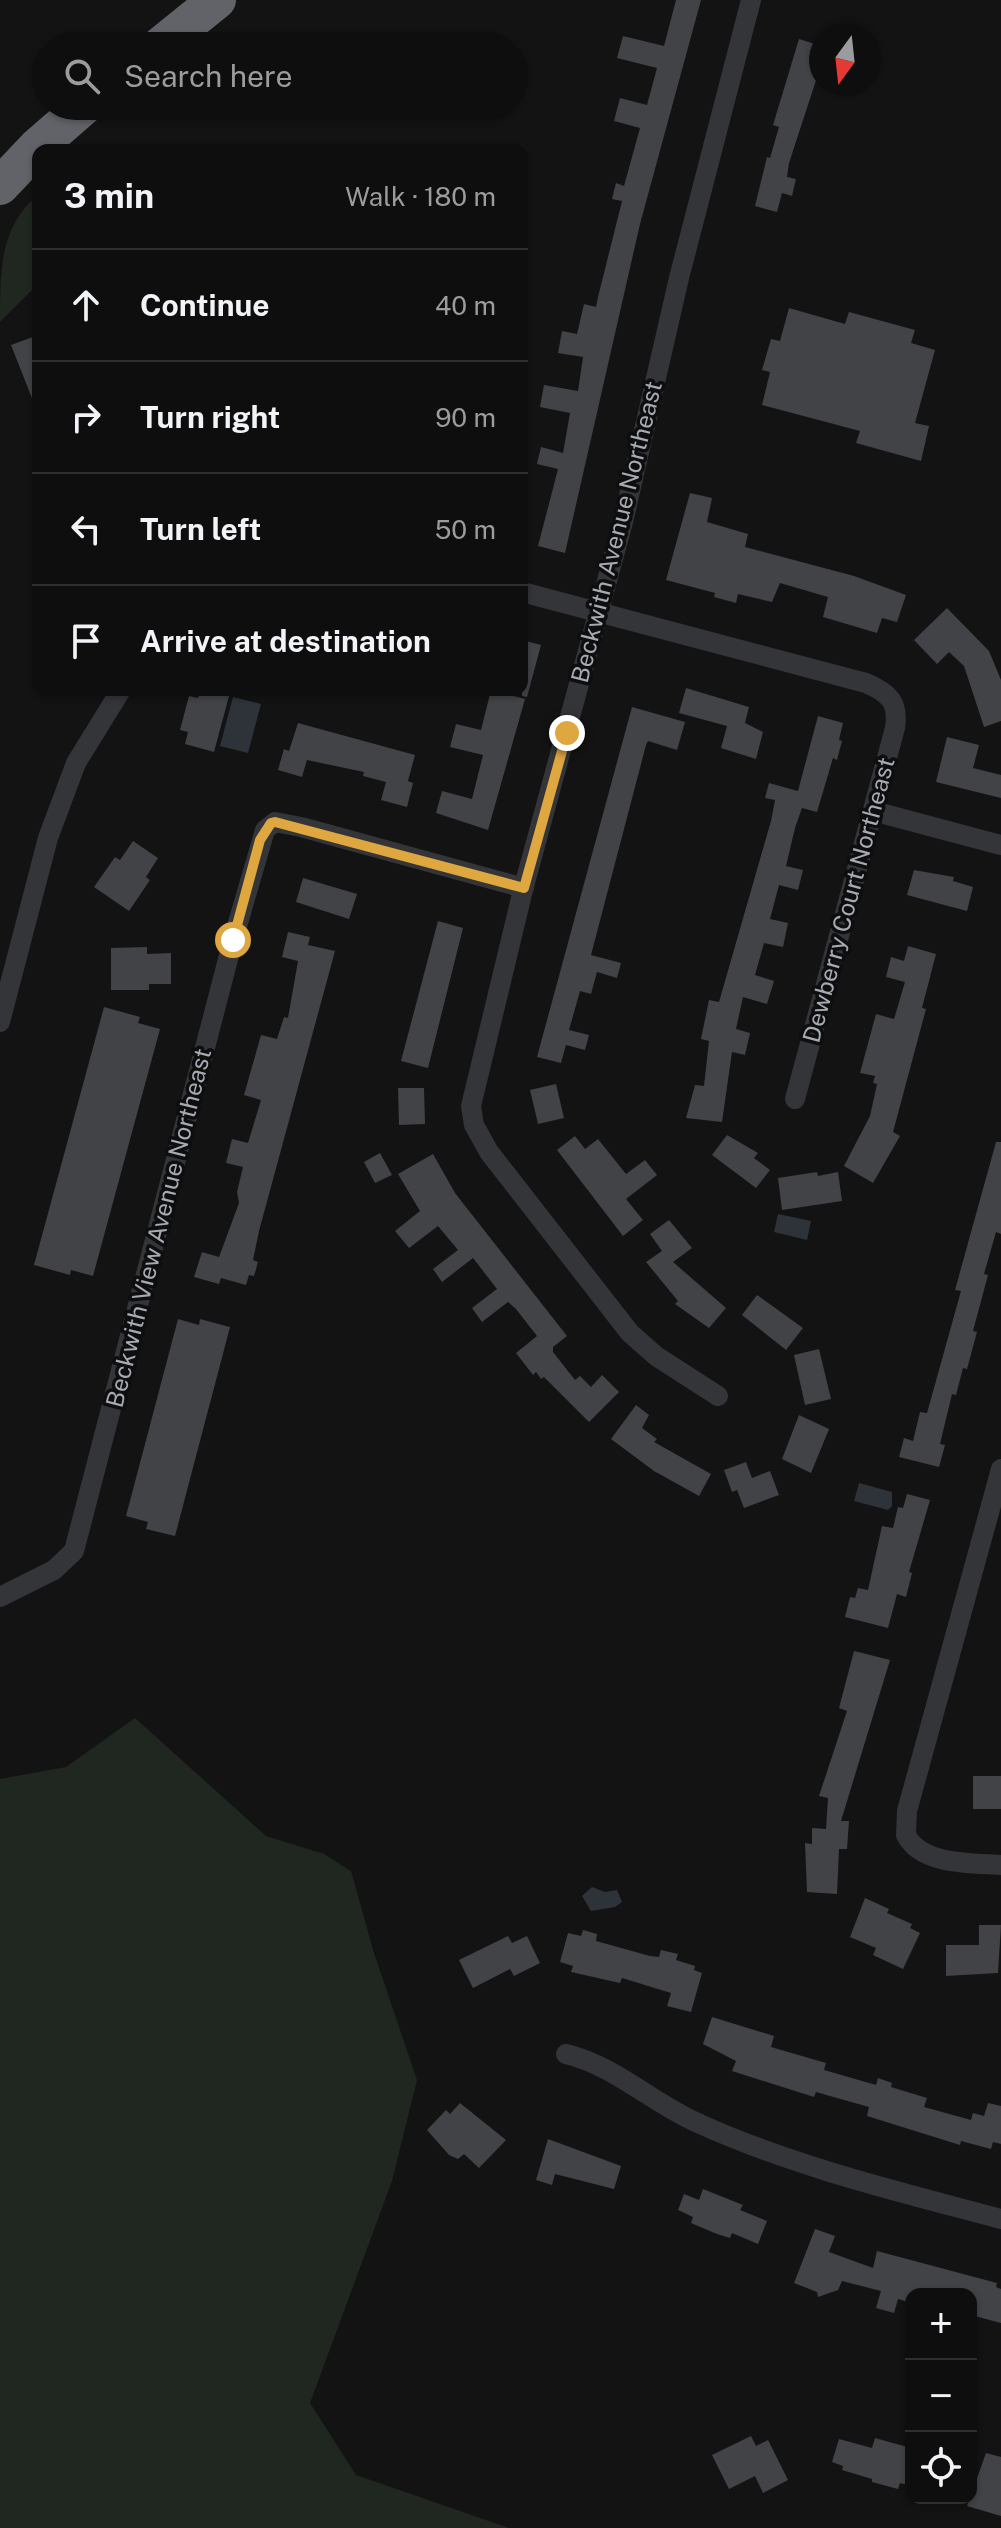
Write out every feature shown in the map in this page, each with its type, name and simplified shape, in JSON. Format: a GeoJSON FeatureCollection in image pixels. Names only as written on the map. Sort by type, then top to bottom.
{"type":"FeatureCollection","features":[{"type":"Feature","properties":{"kind":"highway"},"geometry":{"type":"LineString","coordinates":[[177,32],[217,0]]}},
{"type":"Feature","properties":{"kind":"highway"},"geometry":{"type":"LineString","coordinates":[[40,144],[68,120]]}},
{"type":"Feature","properties":{"kind":"highway"},"geometry":{"type":"LineString","coordinates":[[0,186],[32,152]]}},
{"type":"Feature","properties":{"kind":"street","name":"Beckwith Avenue Northeast"},"geometry":{"type":"LineString","coordinates":[[718,1396],[656,1356],[630,1333],[489,1152],[474,1125],[471,1106],[475,1078],[524,888],[599,613],[686,246],[751,0]]}},
{"type":"Feature","properties":{"kind":"street"},"geometry":{"type":"LineString","coordinates":[[528,594],[599,613]]}},
{"type":"Feature","properties":{"kind":"street","name":"Dewberry Court Northeast"},"geometry":{"type":"LineString","coordinates":[[599,613],[866,683],[883,690],[893,700],[897,715],[895,728],[795,1099]]}},
{"type":"Feature","properties":{"kind":"street"},"geometry":{"type":"LineString","coordinates":[[0,1022],[48,838],[76,763],[117,696]]}},
{"type":"Feature","properties":{"kind":"street"},"geometry":{"type":"LineString","coordinates":[[873,811],[1001,845]]}},
{"type":"Feature","properties":{"kind":"street","name":"Beckwith View Avenue Northeast"},"geometry":{"type":"LineString","coordinates":[[0,1597],[54,1570],[74,1551],[260,840],[271,823],[301,827],[524,888]]}},
{"type":"Feature","properties":{"kind":"street"},"geometry":{"type":"LineString","coordinates":[[1001,1469],[993,1527],[907,1811],[906,1838],[916,1849],[931,1855],[1001,1865]]}},
{"type":"Feature","properties":{"kind":"street"},"geometry":{"type":"LineString","coordinates":[[566,2054],[607,2067],[657,2103],[725,2135],[839,2173],[1001,2219]]}},
{"type":"Feature","properties":{"kind":"shaded area"},"geometry":{"type":"Polygon","coordinates":[[[32,201],[32,290],[0,322],[5,251],[9,235],[32,201]]]}},
{"type":"Feature","properties":{"kind":"shaded area"},"geometry":{"type":"Polygon","coordinates":[[[233,697],[261,704],[248,753],[220,746],[233,697]]]}},
{"type":"Feature","properties":{"kind":"shaded area"},"geometry":{"type":"Polygon","coordinates":[[[778,1214],[811,1221],[807,1240],[774,1232],[778,1214]]]}},
{"type":"Feature","properties":{"kind":"shaded area"},"geometry":{"type":"Polygon","coordinates":[[[859,1483],[892,1492],[892,1506],[888,1510],[854,1501],[859,1483]]]}},
{"type":"Feature","properties":{"kind":"shaded area"},"geometry":{"type":"Polygon","coordinates":[[[135,1718],[266,1836],[324,1854],[351,1871],[374,1953],[417,2080],[392,2181],[310,2403],[356,2475],[509,2528],[0,2528],[0,1779],[66,1767],[135,1718]]]}},
{"type":"Feature","properties":{"kind":"shaded area"},"geometry":{"type":"Polygon","coordinates":[[[592,1887],[605,1892],[617,1890],[622,1902],[615,1907],[591,1911],[582,1896],[592,1887]]]}},
{"type":"Feature","properties":{"kind":"building"},"geometry":{"type":"Polygon","coordinates":[[[676,0],[701,0],[640,224],[565,553],[538,546],[558,469],[537,464],[541,447],[563,453],[570,413],[540,407],[544,385],[578,391],[583,357],[558,353],[562,331],[577,334],[584,304],[596,307],[622,201],[612,199],[616,183],[624,186],[640,128],[614,121],[620,98],[647,105],[657,68],[617,58],[623,36],[664,46],[676,0]]]}},
{"type":"Feature","properties":{"kind":"building"},"geometry":{"type":"Polygon","coordinates":[[[799,39],[809,42],[811,96],[787,177],[796,179],[792,196],[782,193],[777,212],[755,206],[767,157],[770,158],[779,127],[773,125],[799,39]]]}},
{"type":"Feature","properties":{"kind":"building"},"geometry":{"type":"Polygon","coordinates":[[[789,308],[845,324],[849,312],[915,330],[911,343],[935,350],[915,423],[929,426],[921,461],[856,443],[860,431],[762,405],[770,372],[762,370],[771,339],[780,341],[789,308]]]}},
{"type":"Feature","properties":{"kind":"building"},"geometry":{"type":"Polygon","coordinates":[[[32,337],[32,398],[11,345],[32,337]]]}},
{"type":"Feature","properties":{"kind":"building"},"geometry":{"type":"Polygon","coordinates":[[[690,493],[712,498],[707,522],[748,534],[745,547],[854,576],[906,595],[897,622],[882,618],[877,633],[823,617],[828,597],[780,583],[772,602],[738,594],[736,603],[714,597],[715,593],[666,580],[690,493]]]}},
{"type":"Feature","properties":{"kind":"building"},"geometry":{"type":"Polygon","coordinates":[[[947,608],[989,651],[1001,680],[1001,721],[984,727],[964,666],[949,652],[937,664],[914,640],[947,608]]]}},
{"type":"Feature","properties":{"kind":"building"},"geometry":{"type":"Polygon","coordinates":[[[528,642],[541,645],[528,693],[528,642]]]}},
{"type":"Feature","properties":{"kind":"building"},"geometry":{"type":"Polygon","coordinates":[[[686,688],[749,707],[745,723],[763,732],[756,759],[721,748],[727,726],[679,713],[686,688]]]}},
{"type":"Feature","properties":{"kind":"building"},"geometry":{"type":"Polygon","coordinates":[[[189,696],[229,696],[214,752],[185,744],[188,732],[180,730],[189,696]]]}},
{"type":"Feature","properties":{"kind":"building"},"geometry":{"type":"Polygon","coordinates":[[[490,696],[525,699],[488,830],[436,813],[442,791],[472,799],[483,755],[450,747],[456,724],[481,730],[490,696]]]}},
{"type":"Feature","properties":{"kind":"building"},"geometry":{"type":"Polygon","coordinates":[[[632,707],[685,722],[677,750],[648,741],[646,745],[591,955],[621,963],[617,978],[597,972],[591,994],[580,991],[569,1030],[589,1035],[585,1050],[566,1045],[561,1063],[537,1057],[632,707]]]}},
{"type":"Feature","properties":{"kind":"building"},"geometry":{"type":"Polygon","coordinates":[[[818,716],[843,723],[839,740],[842,741],[837,760],[833,758],[817,812],[802,808],[795,828],[786,866],[803,870],[798,890],[779,885],[770,919],[788,923],[783,947],[764,943],[755,975],[774,981],[767,1004],[743,997],[736,1029],[750,1033],[745,1055],[732,1052],[722,1122],[686,1118],[695,1085],[704,1086],[709,1041],[701,1039],[709,1000],[719,1002],[771,821],[775,800],[765,798],[769,783],[798,791],[818,716]]]}},
{"type":"Feature","properties":{"kind":"building"},"geometry":{"type":"Polygon","coordinates":[[[298,723],[415,755],[408,781],[413,783],[407,807],[381,800],[386,782],[363,776],[364,772],[307,760],[302,777],[278,770],[284,749],[289,751],[298,723]]]}},
{"type":"Feature","properties":{"kind":"building"},"geometry":{"type":"Polygon","coordinates":[[[947,737],[979,745],[973,768],[1001,775],[1001,798],[936,782],[947,737]]]}},
{"type":"Feature","properties":{"kind":"building"},"geometry":{"type":"Polygon","coordinates":[[[133,841],[158,858],[146,877],[150,880],[129,911],[94,887],[115,857],[120,860],[133,841]]]}},
{"type":"Feature","properties":{"kind":"building"},"geometry":{"type":"Polygon","coordinates":[[[914,870],[954,877],[953,881],[973,887],[967,911],[907,895],[914,870]]]}},
{"type":"Feature","properties":{"kind":"building"},"geometry":{"type":"Polygon","coordinates":[[[303,878],[357,894],[349,919],[296,902],[303,878]]]}},
{"type":"Feature","properties":{"kind":"building"},"geometry":{"type":"Polygon","coordinates":[[[438,921],[463,928],[428,1068],[401,1061],[438,921]]]}},
{"type":"Feature","properties":{"kind":"building"},"geometry":{"type":"Polygon","coordinates":[[[288,932],[310,937],[308,945],[335,951],[259,1231],[253,1260],[258,1262],[254,1276],[249,1275],[246,1285],[221,1278],[219,1284],[194,1277],[202,1252],[219,1257],[239,1203],[237,1192],[243,1167],[226,1163],[232,1139],[248,1143],[261,1100],[244,1095],[261,1035],[277,1039],[284,1017],[288,1018],[298,961],[282,957],[288,932]]]}},
{"type":"Feature","properties":{"kind":"building"},"geometry":{"type":"Polygon","coordinates":[[[908,946],[936,954],[922,1008],[926,1009],[893,1132],[900,1136],[873,1183],[844,1166],[870,1116],[877,1084],[873,1083],[875,1076],[860,1073],[876,1014],[894,1019],[905,982],[886,977],[891,957],[904,961],[908,946]]]}},
{"type":"Feature","properties":{"kind":"building"},"geometry":{"type":"Polygon","coordinates":[[[147,947],[147,954],[171,953],[171,984],[149,984],[149,990],[111,990],[111,948],[147,947]]]}},
{"type":"Feature","properties":{"kind":"building"},"geometry":{"type":"Polygon","coordinates":[[[104,1007],[140,1017],[138,1023],[160,1029],[93,1276],[71,1270],[70,1275],[34,1265],[104,1007]]]}},
{"type":"Feature","properties":{"kind":"building"},"geometry":{"type":"Polygon","coordinates":[[[556,1084],[564,1118],[538,1124],[530,1090],[556,1084]]]}},
{"type":"Feature","properties":{"kind":"building"},"geometry":{"type":"Polygon","coordinates":[[[398,1088],[424,1088],[425,1124],[399,1125],[398,1088]]]}},
{"type":"Feature","properties":{"kind":"building"},"geometry":{"type":"Polygon","coordinates":[[[727,1135],[758,1153],[754,1158],[770,1170],[756,1188],[712,1155],[727,1135]]]}},
{"type":"Feature","properties":{"kind":"building"},"geometry":{"type":"Polygon","coordinates":[[[575,1136],[585,1149],[598,1139],[626,1174],[645,1160],[657,1175],[626,1199],[643,1220],[623,1236],[557,1150],[575,1136]]]}},
{"type":"Feature","properties":{"kind":"building"},"geometry":{"type":"Polygon","coordinates":[[[996,1142],[1001,1142],[1001,1234],[996,1232],[984,1274],[988,1275],[973,1331],[977,1332],[967,1369],[963,1368],[956,1395],[952,1394],[940,1444],[945,1445],[939,1467],[899,1457],[904,1438],[913,1441],[920,1412],[927,1413],[961,1291],[955,1290],[996,1142]]]}},
{"type":"Feature","properties":{"kind":"building"},"geometry":{"type":"Polygon","coordinates":[[[380,1153],[392,1175],[375,1183],[364,1162],[380,1153]]]}},
{"type":"Feature","properties":{"kind":"building"},"geometry":{"type":"Polygon","coordinates":[[[433,1154],[455,1193],[567,1336],[553,1347],[553,1352],[575,1380],[580,1376],[591,1387],[602,1375],[619,1392],[589,1422],[544,1377],[541,1379],[536,1372],[533,1375],[516,1353],[537,1336],[516,1309],[508,1302],[482,1322],[472,1308],[497,1289],[473,1258],[442,1282],[433,1269],[458,1250],[438,1226],[409,1248],[395,1231],[420,1211],[398,1174],[433,1154]]]}},
{"type":"Feature","properties":{"kind":"building"},"geometry":{"type":"Polygon","coordinates":[[[817,1172],[818,1176],[838,1172],[842,1201],[782,1210],[778,1178],[817,1172]]]}},
{"type":"Feature","properties":{"kind":"building"},"geometry":{"type":"Polygon","coordinates":[[[669,1220],[692,1248],[673,1262],[726,1308],[709,1328],[675,1304],[678,1301],[646,1262],[662,1251],[650,1234],[669,1220]]]}},
{"type":"Feature","properties":{"kind":"building"},"geometry":{"type":"Polygon","coordinates":[[[757,1295],[803,1328],[786,1350],[742,1315],[757,1295]]]}},
{"type":"Feature","properties":{"kind":"building"},"geometry":{"type":"Polygon","coordinates":[[[178,1319],[199,1325],[200,1319],[230,1327],[175,1536],[146,1529],[148,1522],[126,1516],[178,1319]]]}},
{"type":"Feature","properties":{"kind":"building"},"geometry":{"type":"Polygon","coordinates":[[[819,1349],[831,1399],[805,1405],[794,1355],[819,1349]]]}},
{"type":"Feature","properties":{"kind":"building"},"geometry":{"type":"Polygon","coordinates":[[[636,1405],[649,1415],[642,1428],[657,1439],[654,1442],[711,1474],[699,1496],[654,1471],[611,1439],[636,1405]]]}},
{"type":"Feature","properties":{"kind":"building"},"geometry":{"type":"Polygon","coordinates":[[[799,1415],[829,1429],[811,1473],[782,1459],[799,1415]]]}},
{"type":"Feature","properties":{"kind":"building"},"geometry":{"type":"Polygon","coordinates":[[[746,1462],[752,1478],[770,1471],[779,1495],[744,1508],[737,1490],[732,1492],[724,1470],[746,1462]]]}},
{"type":"Feature","properties":{"kind":"building"},"geometry":{"type":"Polygon","coordinates":[[[907,1494],[930,1500],[909,1572],[912,1573],[906,1597],[897,1594],[888,1628],[845,1617],[850,1597],[855,1598],[858,1588],[868,1590],[882,1526],[893,1528],[898,1507],[903,1508],[907,1494]]]}},
{"type":"Feature","properties":{"kind":"building"},"geometry":{"type":"Polygon","coordinates":[[[854,1651],[890,1660],[841,1821],[849,1821],[847,1849],[839,1849],[837,1894],[807,1892],[805,1843],[812,1844],[812,1828],[826,1829],[828,1798],[819,1796],[847,1711],[839,1708],[854,1651]]]}},
{"type":"Feature","properties":{"kind":"building"},"geometry":{"type":"Polygon","coordinates":[[[973,1776],[1001,1776],[1001,1809],[973,1809],[973,1776]]]}},
{"type":"Feature","properties":{"kind":"building"},"geometry":{"type":"Polygon","coordinates":[[[865,1898],[889,1909],[887,1913],[912,1924],[910,1928],[920,1933],[903,1969],[873,1955],[876,1948],[850,1937],[865,1898]]]}},
{"type":"Feature","properties":{"kind":"building"},"geometry":{"type":"Polygon","coordinates":[[[979,1925],[1001,1925],[998,1973],[946,1976],[946,1945],[979,1945],[979,1925]]]}},
{"type":"Feature","properties":{"kind":"building"},"geometry":{"type":"Polygon","coordinates":[[[583,1930],[597,1934],[596,1941],[650,1956],[659,1957],[661,1950],[678,1954],[676,1960],[695,1966],[694,1970],[702,1973],[691,2012],[667,2006],[671,1993],[622,1978],[620,1983],[571,1972],[573,1966],[560,1962],[568,1933],[581,1936],[583,1930]]]}},
{"type":"Feature","properties":{"kind":"building"},"geometry":{"type":"Polygon","coordinates":[[[508,1936],[512,1943],[527,1936],[540,1963],[514,1976],[510,1969],[473,1988],[459,1960],[508,1936]]]}},
{"type":"Feature","properties":{"kind":"building"},"geometry":{"type":"Polygon","coordinates":[[[712,2017],[774,2036],[771,2047],[826,2063],[824,2070],[876,2085],[878,2078],[892,2083],[891,2087],[927,2098],[924,2107],[971,2120],[973,2113],[984,2116],[988,2103],[1001,2106],[1001,2144],[993,2142],[991,2149],[961,2141],[960,2145],[867,2116],[869,2107],[816,2092],[814,2097],[732,2071],[736,2061],[703,2044],[712,2017]]]}},
{"type":"Feature","properties":{"kind":"building"},"geometry":{"type":"Polygon","coordinates":[[[460,2103],[506,2140],[479,2168],[464,2154],[458,2159],[449,2155],[427,2130],[446,2110],[450,2114],[460,2103]]]}},
{"type":"Feature","properties":{"kind":"building"},"geometry":{"type":"Polygon","coordinates":[[[548,2139],[621,2166],[614,2189],[555,2174],[552,2185],[536,2180],[548,2139]]]}},
{"type":"Feature","properties":{"kind":"building"},"geometry":{"type":"Polygon","coordinates":[[[703,2189],[743,2205],[740,2210],[767,2221],[758,2244],[732,2233],[730,2238],[717,2234],[691,2223],[693,2217],[678,2210],[684,2194],[699,2200],[703,2189]]]}},
{"type":"Feature","properties":{"kind":"building"},"geometry":{"type":"Polygon","coordinates":[[[815,2229],[835,2236],[829,2252],[873,2268],[877,2251],[997,2283],[996,2287],[1001,2289],[1001,2323],[977,2317],[977,2288],[905,2288],[905,2301],[898,2299],[894,2313],[876,2308],[881,2291],[842,2281],[838,2290],[818,2297],[817,2292],[794,2283],[815,2229]]]}},
{"type":"Feature","properties":{"kind":"building"},"geometry":{"type":"Polygon","coordinates":[[[751,2436],[756,2446],[768,2440],[788,2480],[763,2493],[755,2476],[729,2489],[712,2455],[751,2436]]]}},
{"type":"Feature","properties":{"kind":"building"},"geometry":{"type":"Polygon","coordinates":[[[875,2438],[905,2446],[905,2484],[900,2483],[898,2489],[872,2482],[872,2479],[842,2470],[843,2466],[832,2462],[839,2439],[872,2448],[875,2438]]]}},
{"type":"Feature","properties":{"kind":"building"},"geometry":{"type":"Polygon","coordinates":[[[986,2453],[1001,2457],[1001,2516],[967,2506],[977,2504],[977,2478],[986,2453]]]}},
{"type":"Feature","properties":{"kind":"route"},"geometry":{"type":"LineString","coordinates":[[233,940],[260,840],[265,830],[275,822],[524,888],[567,733]]}}]}
